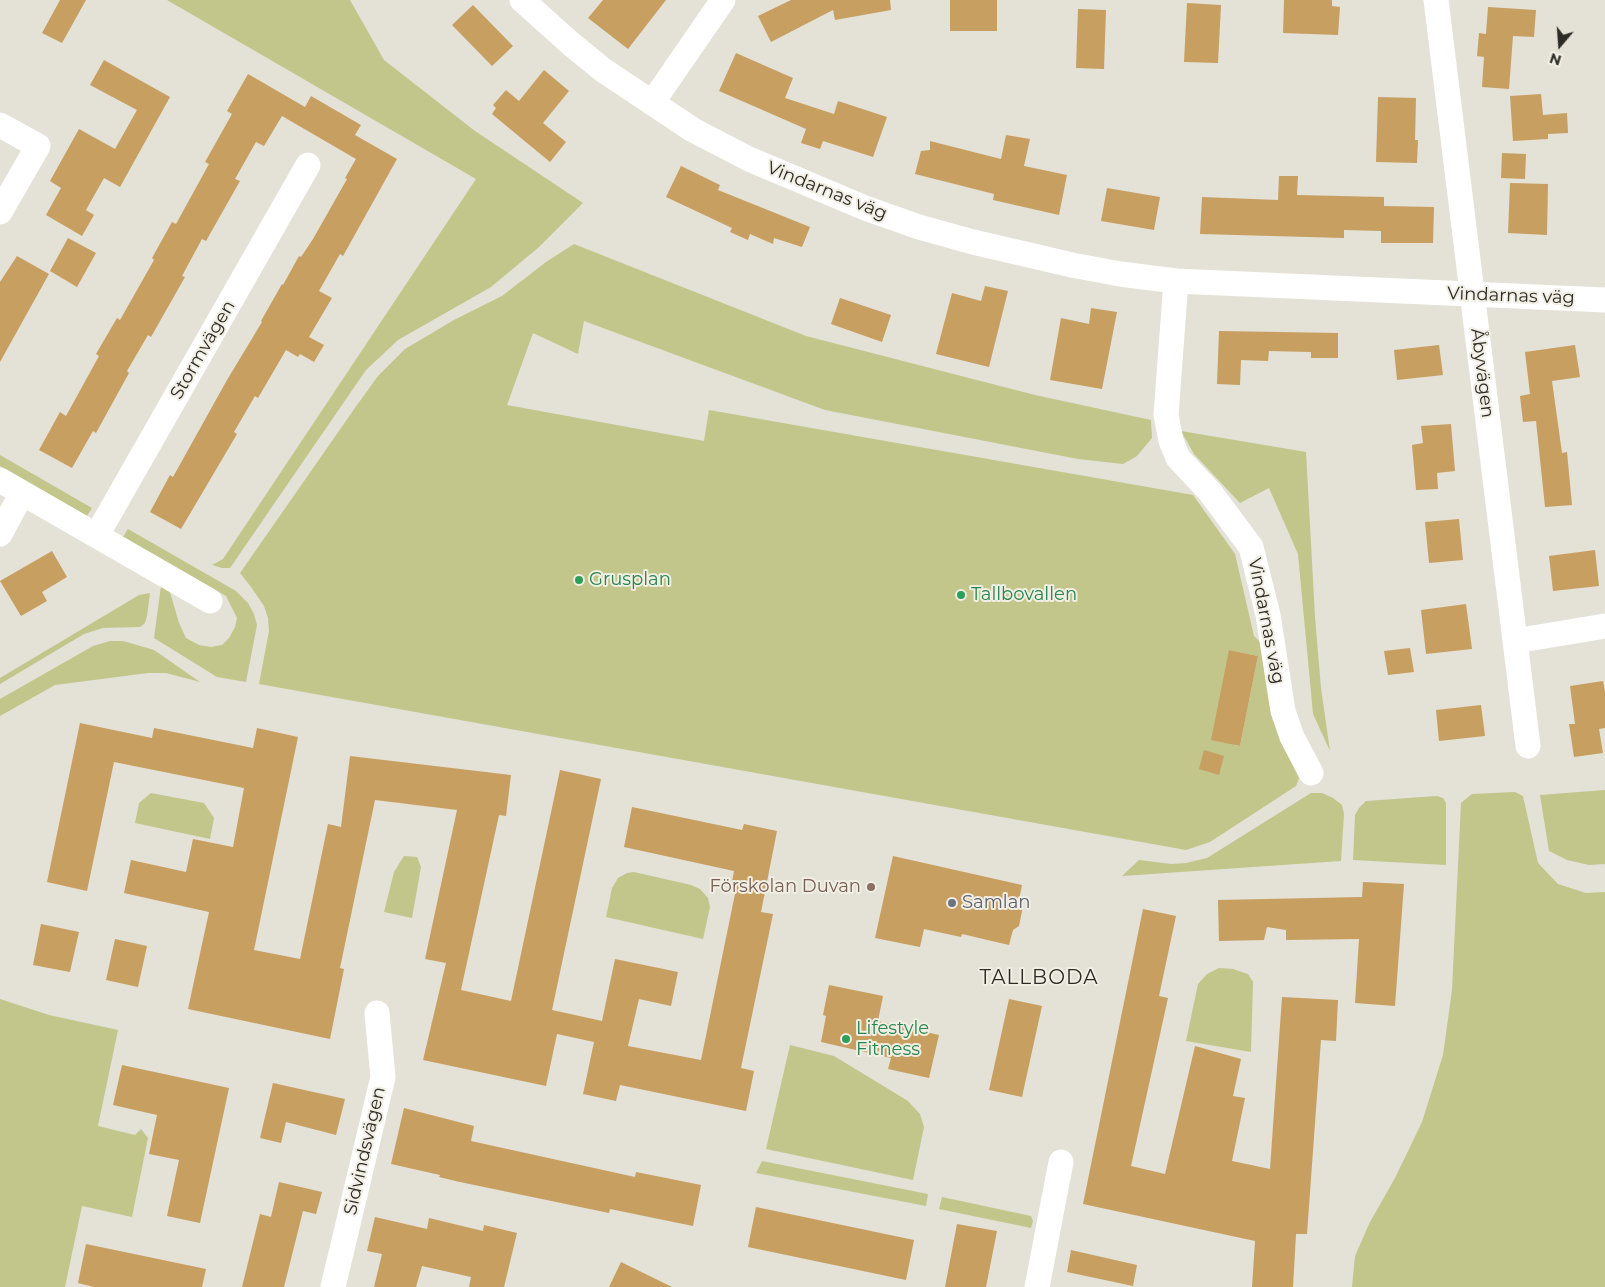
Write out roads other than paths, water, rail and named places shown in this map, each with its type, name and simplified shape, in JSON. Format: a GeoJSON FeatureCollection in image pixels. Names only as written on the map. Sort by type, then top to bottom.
{"type":"FeatureCollection","features":[{"type":"Feature","properties":{"kind":"street","name":"Vindarnas väg"},"geometry":{"type":"LineString","coordinates":[[522,0],[603,70],[693,130],[749,159],[865,208],[919,227],[1072,265],[1120,274],[1176,281],[1605,300]]}},
{"type":"Feature","properties":{"kind":"street"},"geometry":{"type":"LineString","coordinates":[[652,103],[723,0]]}},
{"type":"Feature","properties":{"kind":"street","name":"Åbyvägen"},"geometry":{"type":"LineString","coordinates":[[1436,0],[1528,746]]}},
{"type":"Feature","properties":{"kind":"street"},"geometry":{"type":"LineString","coordinates":[[0,125],[38,146],[0,212]]}},
{"type":"Feature","properties":{"kind":"street","name":"Stormvägen"},"geometry":{"type":"LineString","coordinates":[[97,535],[308,165]]}},
{"type":"Feature","properties":{"kind":"street","name":"Vindarnas väg"},"geometry":{"type":"LineString","coordinates":[[1176,281],[1166,414],[1171,441],[1178,458],[1210,492],[1251,547],[1268,615],[1283,711],[1292,737],[1311,773]]}},
{"type":"Feature","properties":{"kind":"street"},"geometry":{"type":"LineString","coordinates":[[0,480],[210,601]]}},
{"type":"Feature","properties":{"kind":"street"},"geometry":{"type":"LineString","coordinates":[[0,534],[22,493]]}},
{"type":"Feature","properties":{"kind":"street"},"geometry":{"type":"LineString","coordinates":[[1515,641],[1605,626]]}},
{"type":"Feature","properties":{"kind":"street","name":"Sidvindsvägen"},"geometry":{"type":"LineString","coordinates":[[333,1287],[383,1077],[378,1013]]}},
{"type":"Feature","properties":{"kind":"street"},"geometry":{"type":"LineString","coordinates":[[1037,1287],[1061,1162]]}},
{"type":"Feature","properties":{"kind":"place","name":"Grusplan"},"geometry":{"type":"Point","coordinates":[579,580]}},
{"type":"Feature","properties":{"kind":"place","name":"Tallbovallen"},"geometry":{"type":"Point","coordinates":[961,595]}},
{"type":"Feature","properties":{"kind":"place","name":"Förskolan Duvan"},"geometry":{"type":"Point","coordinates":[871,887]}},
{"type":"Feature","properties":{"kind":"place","name":"Samlan"},"geometry":{"type":"Point","coordinates":[952,903]}},
{"type":"Feature","properties":{"kind":"place","name":"Lifestyle Fitness"},"geometry":{"type":"Point","coordinates":[846,1039]}},
{"type":"Feature","properties":{"kind":"district","name":"TALLBODA"},"geometry":{"type":"Point","coordinates":[1039,978]}}]}
